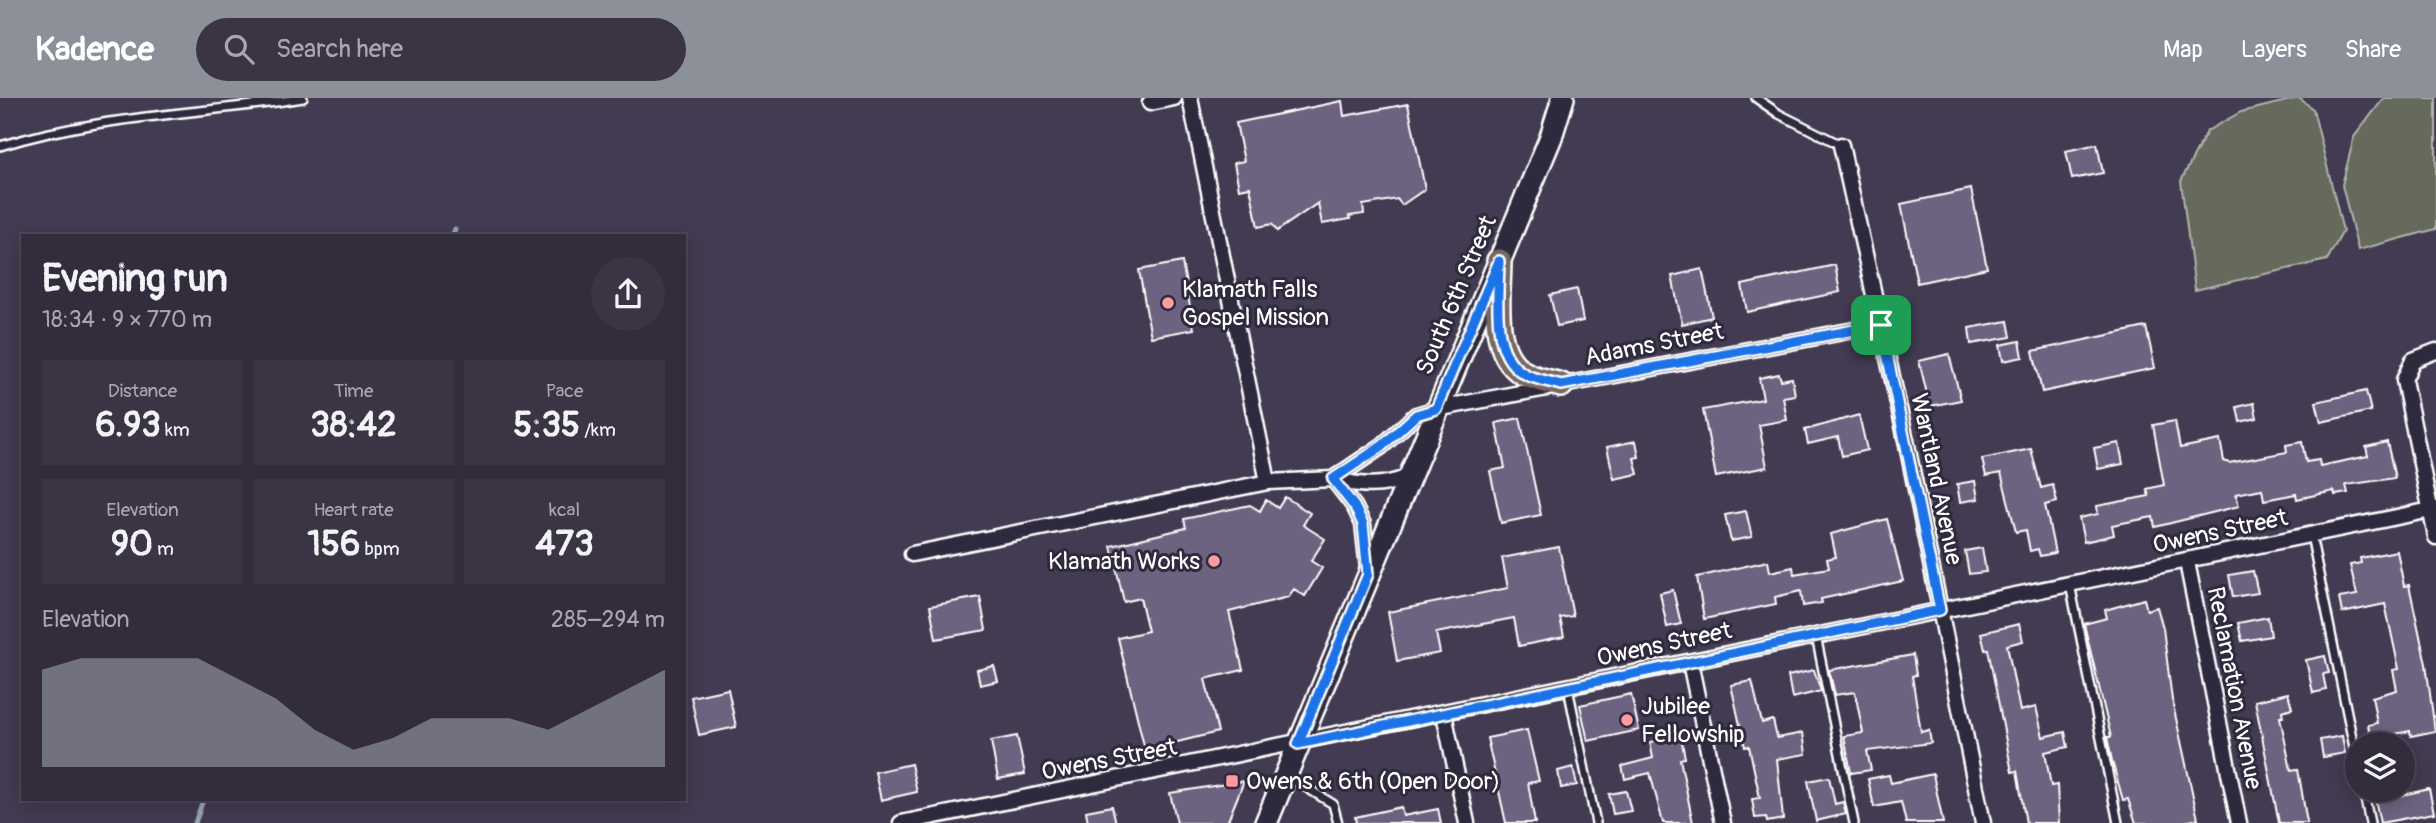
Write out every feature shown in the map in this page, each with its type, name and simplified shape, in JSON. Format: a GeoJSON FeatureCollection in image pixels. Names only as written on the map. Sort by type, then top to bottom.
{"type":"FeatureCollection","features":[{"type":"Feature","properties":{"kind":"main road","name":"South 6th Street"},"geometry":{"type":"LineString","coordinates":[[1266,823],[1551,137],[1563,98]]}},
{"type":"Feature","properties":{"kind":"main road"},"geometry":{"type":"LineString","coordinates":[[1499,261],[1499,338],[1510,361],[1527,376],[1561,385]]}},
{"type":"Feature","properties":{"kind":"street"},"geometry":{"type":"LineString","coordinates":[[1150,103],[1174,98]]}},
{"type":"Feature","properties":{"kind":"street"},"geometry":{"type":"LineString","coordinates":[[1190,98],[1268,482]]}},
{"type":"Feature","properties":{"kind":"street","name":"Wantland Avenue"},"geometry":{"type":"LineString","coordinates":[[1841,145],[1881,325],[1983,823]]}},
{"type":"Feature","properties":{"kind":"street","name":"Adams Street"},"geometry":{"type":"LineString","coordinates":[[1333,479],[1382,446],[1416,415],[1436,409],[1881,325]]}},
{"type":"Feature","properties":{"kind":"street"},"geometry":{"type":"LineString","coordinates":[[2430,352],[2413,360],[2404,380],[2433,509],[2436,537]]}},
{"type":"Feature","properties":{"kind":"street"},"geometry":{"type":"LineString","coordinates":[[912,554],[1268,482],[1333,479],[1356,485],[1376,485],[1408,477]]}},
{"type":"Feature","properties":{"kind":"street"},"geometry":{"type":"LineString","coordinates":[[1333,479],[1354,506],[1363,524],[1368,574]]}},
{"type":"Feature","properties":{"kind":"street","name":"Owens Street"},"geometry":{"type":"LineString","coordinates":[[901,823],[947,819],[2433,509]]}},
{"type":"Feature","properties":{"kind":"street","name":"Reclamation Avenue"},"geometry":{"type":"LineString","coordinates":[[2186,562],[2239,823]]}},
{"type":"Feature","properties":{"kind":"street"},"geometry":{"type":"LineString","coordinates":[[1690,662],[1723,823]]}},
{"type":"Feature","properties":{"kind":"street"},"geometry":{"type":"LineString","coordinates":[[1444,714],[1467,823]]}},
{"type":"Feature","properties":{"kind":"lane"},"geometry":{"type":"LineString","coordinates":[[0,146],[39,134],[119,118],[235,109],[303,98]]}},
{"type":"Feature","properties":{"kind":"lane"},"geometry":{"type":"LineString","coordinates":[[1756,98],[1779,114],[1841,145]]}},
{"type":"Feature","properties":{"kind":"lane"},"geometry":{"type":"LineString","coordinates":[[2311,535],[2351,732]]}},
{"type":"Feature","properties":{"kind":"lane"},"geometry":{"type":"LineString","coordinates":[[2070,584],[2118,823]]}},
{"type":"Feature","properties":{"kind":"lane"},"geometry":{"type":"LineString","coordinates":[[1816,636],[1854,823]]}},
{"type":"Feature","properties":{"kind":"lane"},"geometry":{"type":"LineString","coordinates":[[1567,688],[1595,823]]}},
{"type":"Feature","properties":{"kind":"lane"},"geometry":{"type":"LineString","coordinates":[[1285,775],[1334,804],[1338,823]]}},
{"type":"Feature","properties":{"kind":"lane"},"geometry":{"type":"LineString","coordinates":[[2366,802],[2370,823]]}},
{"type":"Feature","properties":{"kind":"green space"},"geometry":{"type":"Polygon","coordinates":[[[2299,98],[2313,109],[2343,231],[2327,260],[2195,290],[2181,181],[2207,131],[2241,112],[2299,98]]]}},
{"type":"Feature","properties":{"kind":"green space"},"geometry":{"type":"Polygon","coordinates":[[[2384,98],[2436,98],[2436,229],[2358,250],[2342,185],[2354,137],[2384,98]]]}},
{"type":"Feature","properties":{"kind":"building"},"geometry":{"type":"Polygon","coordinates":[[[1342,101],[1344,116],[1408,104],[1425,189],[1402,205],[1397,199],[1363,205],[1364,214],[1349,216],[1350,219],[1322,224],[1318,203],[1277,231],[1272,224],[1258,227],[1250,187],[1239,189],[1234,163],[1244,161],[1236,123],[1342,101]]]}},
{"type":"Feature","properties":{"kind":"building"},"geometry":{"type":"Polygon","coordinates":[[[2097,144],[2103,173],[2072,179],[2066,151],[2097,144]]]}},
{"type":"Feature","properties":{"kind":"building"},"geometry":{"type":"Polygon","coordinates":[[[1971,189],[1987,268],[1917,283],[1901,204],[1971,189]]]}},
{"type":"Feature","properties":{"kind":"building"},"geometry":{"type":"Polygon","coordinates":[[[1182,262],[1194,329],[1151,337],[1139,270],[1182,262]]]}},
{"type":"Feature","properties":{"kind":"building"},"geometry":{"type":"Polygon","coordinates":[[[1835,265],[1840,292],[1747,312],[1742,285],[1835,265]]]}},
{"type":"Feature","properties":{"kind":"building"},"geometry":{"type":"Polygon","coordinates":[[[1702,269],[1712,317],[1682,324],[1672,276],[1702,269]]]}},
{"type":"Feature","properties":{"kind":"building"},"geometry":{"type":"Polygon","coordinates":[[[1577,289],[1583,321],[1557,326],[1550,295],[1577,289]]]}},
{"type":"Feature","properties":{"kind":"building"},"geometry":{"type":"Polygon","coordinates":[[[2008,321],[2011,337],[1971,344],[1969,328],[2008,321]]]}},
{"type":"Feature","properties":{"kind":"building"},"geometry":{"type":"Polygon","coordinates":[[[2146,327],[2155,368],[2042,392],[2033,351],[2146,327]]]}},
{"type":"Feature","properties":{"kind":"building"},"geometry":{"type":"Polygon","coordinates":[[[2020,341],[2023,357],[2003,361],[2000,345],[2020,341]]]}},
{"type":"Feature","properties":{"kind":"building"},"geometry":{"type":"Polygon","coordinates":[[[1949,354],[1961,400],[1930,406],[1919,361],[1949,354]]]}},
{"type":"Feature","properties":{"kind":"building"},"geometry":{"type":"Polygon","coordinates":[[[1779,374],[1781,380],[1792,378],[1795,395],[1783,397],[1787,420],[1759,425],[1767,467],[1716,477],[1703,410],[1763,399],[1759,378],[1779,374]]]}},
{"type":"Feature","properties":{"kind":"building"},"geometry":{"type":"Polygon","coordinates":[[[2366,391],[2371,411],[2321,422],[2316,402],[2366,391]]]}},
{"type":"Feature","properties":{"kind":"building"},"geometry":{"type":"Polygon","coordinates":[[[2254,403],[2257,418],[2240,422],[2237,407],[2254,403]]]}},
{"type":"Feature","properties":{"kind":"building"},"geometry":{"type":"Polygon","coordinates":[[[1859,415],[1867,450],[1842,456],[1838,437],[1808,444],[1805,430],[1859,415]]]}},
{"type":"Feature","properties":{"kind":"building"},"geometry":{"type":"Polygon","coordinates":[[[1520,418],[1541,515],[1501,523],[1490,471],[1505,468],[1496,423],[1520,418]]]}},
{"type":"Feature","properties":{"kind":"building"},"geometry":{"type":"Polygon","coordinates":[[[2175,421],[2180,448],[2220,440],[2224,461],[2229,463],[2287,452],[2286,445],[2302,442],[2306,462],[2319,460],[2320,466],[2368,456],[2366,447],[2387,442],[2395,478],[2346,485],[2348,493],[2335,495],[2334,491],[2297,499],[2296,494],[2264,500],[2262,489],[2236,494],[2239,506],[2155,527],[2153,517],[2112,525],[2114,535],[2084,542],[2079,518],[2098,514],[2097,506],[2149,496],[2147,489],[2164,485],[2153,425],[2175,421]]]}},
{"type":"Feature","properties":{"kind":"building"},"geometry":{"type":"Polygon","coordinates":[[[1636,441],[1639,457],[1634,458],[1638,474],[1614,479],[1607,447],[1636,441]]]}},
{"type":"Feature","properties":{"kind":"building"},"geometry":{"type":"Polygon","coordinates":[[[2119,443],[2123,464],[2098,469],[2094,448],[2119,443]]]}},
{"type":"Feature","properties":{"kind":"building"},"geometry":{"type":"Polygon","coordinates":[[[2031,449],[2041,488],[2053,485],[2057,502],[2045,505],[2055,553],[2040,556],[2038,549],[2030,551],[2026,530],[2016,532],[2001,473],[1986,476],[1982,459],[2031,449]]]}},
{"type":"Feature","properties":{"kind":"building"},"geometry":{"type":"Polygon","coordinates":[[[1975,481],[1978,499],[1960,502],[1957,484],[1975,481]]]}},
{"type":"Feature","properties":{"kind":"building"},"geometry":{"type":"Polygon","coordinates":[[[1285,497],[1310,513],[1303,525],[1325,539],[1311,561],[1322,568],[1305,596],[1294,589],[1288,597],[1229,612],[1243,670],[1205,679],[1218,732],[1145,750],[1118,638],[1148,631],[1140,598],[1124,602],[1111,546],[1186,528],[1184,519],[1250,505],[1260,511],[1266,500],[1278,508],[1285,497]]]}},
{"type":"Feature","properties":{"kind":"building"},"geometry":{"type":"Polygon","coordinates":[[[1746,511],[1752,537],[1731,541],[1725,515],[1746,511]]]}},
{"type":"Feature","properties":{"kind":"building"},"geometry":{"type":"Polygon","coordinates":[[[1887,519],[1903,581],[1821,599],[1822,603],[1803,606],[1801,591],[1775,597],[1776,604],[1704,619],[1697,577],[1768,561],[1770,572],[1793,567],[1794,574],[1829,568],[1827,559],[1836,557],[1831,534],[1887,519]]]}},
{"type":"Feature","properties":{"kind":"building"},"geometry":{"type":"Polygon","coordinates":[[[1559,547],[1573,616],[1560,618],[1564,637],[1519,646],[1514,618],[1436,633],[1440,653],[1397,661],[1388,612],[1508,588],[1502,558],[1559,547]]]}},
{"type":"Feature","properties":{"kind":"building"},"geometry":{"type":"Polygon","coordinates":[[[1982,548],[1986,572],[1969,574],[1965,551],[1982,548]]]}},
{"type":"Feature","properties":{"kind":"building"},"geometry":{"type":"Polygon","coordinates":[[[2397,551],[2404,586],[2409,585],[2426,664],[2435,731],[2415,735],[2415,732],[2410,731],[2370,732],[2368,725],[2377,723],[2372,697],[2397,690],[2393,670],[2399,669],[2385,604],[2342,613],[2339,598],[2357,595],[2350,565],[2361,563],[2360,558],[2397,551]]]}},
{"type":"Feature","properties":{"kind":"building"},"geometry":{"type":"Polygon","coordinates":[[[2253,571],[2258,593],[2233,597],[2229,575],[2253,571]]]}},
{"type":"Feature","properties":{"kind":"building"},"geometry":{"type":"Polygon","coordinates":[[[1673,590],[1681,624],[1667,627],[1660,593],[1673,590]]]}},
{"type":"Feature","properties":{"kind":"building"},"geometry":{"type":"Polygon","coordinates":[[[980,597],[986,630],[936,639],[930,606],[980,597]]]}},
{"type":"Feature","properties":{"kind":"building"},"geometry":{"type":"Polygon","coordinates":[[[2144,599],[2147,610],[2157,607],[2163,628],[2172,700],[2198,819],[2180,823],[2136,823],[2128,799],[2123,800],[2112,761],[2107,737],[2111,737],[2084,624],[2107,618],[2105,610],[2144,599]]]}},
{"type":"Feature","properties":{"kind":"building"},"geometry":{"type":"Polygon","coordinates":[[[2268,617],[2271,636],[2242,641],[2238,623],[2268,617]]]}},
{"type":"Feature","properties":{"kind":"building"},"geometry":{"type":"Polygon","coordinates":[[[2019,624],[2023,641],[2007,645],[2020,711],[2036,707],[2043,737],[2065,732],[2068,747],[2045,752],[2051,786],[2057,785],[2059,823],[2026,823],[2017,771],[2012,772],[1988,649],[1985,650],[1981,633],[2019,624]]]}},
{"type":"Feature","properties":{"kind":"building"},"geometry":{"type":"Polygon","coordinates":[[[1913,655],[1916,675],[1912,676],[1921,732],[1929,730],[1931,743],[1867,751],[1871,770],[1851,773],[1844,736],[1863,733],[1855,692],[1835,695],[1829,670],[1913,655]]]}},
{"type":"Feature","properties":{"kind":"building"},"geometry":{"type":"Polygon","coordinates":[[[2325,656],[2329,673],[2323,674],[2326,690],[2313,693],[2306,660],[2325,656]]]}},
{"type":"Feature","properties":{"kind":"building"},"geometry":{"type":"Polygon","coordinates":[[[994,666],[998,681],[980,685],[977,670],[994,666]]]}},
{"type":"Feature","properties":{"kind":"building"},"geometry":{"type":"Polygon","coordinates":[[[1814,670],[1821,691],[1792,698],[1788,676],[1814,670]]]}},
{"type":"Feature","properties":{"kind":"building"},"geometry":{"type":"Polygon","coordinates":[[[1752,681],[1762,723],[1773,720],[1777,738],[1803,733],[1806,754],[1777,759],[1783,819],[1767,822],[1766,817],[1755,818],[1752,799],[1760,798],[1749,746],[1745,747],[1731,685],[1752,681]]]}},
{"type":"Feature","properties":{"kind":"building"},"geometry":{"type":"Polygon","coordinates":[[[728,689],[736,727],[699,735],[691,697],[728,689]]]}},
{"type":"Feature","properties":{"kind":"building"},"geometry":{"type":"Polygon","coordinates":[[[2288,693],[2292,708],[2282,711],[2283,717],[2280,717],[2291,770],[2298,769],[2307,823],[2279,823],[2255,701],[2288,693]]]}},
{"type":"Feature","properties":{"kind":"building"},"geometry":{"type":"Polygon","coordinates":[[[1631,694],[1639,730],[1588,741],[1580,705],[1631,694]]]}},
{"type":"Feature","properties":{"kind":"building"},"geometry":{"type":"Polygon","coordinates":[[[1527,730],[1539,781],[1528,783],[1535,823],[1506,823],[1487,738],[1527,730]]]}},
{"type":"Feature","properties":{"kind":"building"},"geometry":{"type":"Polygon","coordinates":[[[1017,736],[1025,774],[998,779],[991,741],[1017,736]]]}},
{"type":"Feature","properties":{"kind":"building"},"geometry":{"type":"Polygon","coordinates":[[[2342,736],[2345,753],[2323,757],[2320,740],[2342,736]]]}},
{"type":"Feature","properties":{"kind":"building"},"geometry":{"type":"Polygon","coordinates":[[[1681,737],[1685,758],[1680,759],[1693,823],[1663,823],[1650,773],[1625,779],[1622,766],[1653,758],[1650,742],[1681,737]]]}},
{"type":"Feature","properties":{"kind":"building"},"geometry":{"type":"Polygon","coordinates":[[[911,764],[917,792],[881,800],[875,772],[911,764]]]}},
{"type":"Feature","properties":{"kind":"building"},"geometry":{"type":"Polygon","coordinates":[[[1573,767],[1577,785],[1561,788],[1558,771],[1573,767]]]}},
{"type":"Feature","properties":{"kind":"building"},"geometry":{"type":"Polygon","coordinates":[[[1933,774],[1943,823],[1906,823],[1901,802],[1874,807],[1868,779],[1889,775],[1891,783],[1933,774]]]}},
{"type":"Feature","properties":{"kind":"building"},"geometry":{"type":"Polygon","coordinates":[[[1829,777],[1835,804],[1843,802],[1846,814],[1816,821],[1808,781],[1829,777]]]}},
{"type":"Feature","properties":{"kind":"building"},"geometry":{"type":"Polygon","coordinates":[[[1244,781],[1227,823],[1177,823],[1170,793],[1244,781]]]}},
{"type":"Feature","properties":{"kind":"building"},"geometry":{"type":"Polygon","coordinates":[[[2429,789],[2434,813],[2380,823],[2376,802],[2415,802],[2415,792],[2429,789]]]}},
{"type":"Feature","properties":{"kind":"building"},"geometry":{"type":"Polygon","coordinates":[[[1626,791],[1631,811],[1613,814],[1609,794],[1626,791]]]}},
{"type":"Feature","properties":{"kind":"building"},"geometry":{"type":"Polygon","coordinates":[[[1112,806],[1116,823],[1088,823],[1086,811],[1112,806]]]}},
{"type":"Feature","properties":{"kind":"building"},"geometry":{"type":"Polygon","coordinates":[[[1401,807],[1403,816],[1438,809],[1441,823],[1356,823],[1355,817],[1401,807]]]}},
{"type":"Feature","properties":{"kind":"waterway"},"geometry":{"type":"LineString","coordinates":[[453,234],[455,229]]}},
{"type":"Feature","properties":{"kind":"waterway"},"geometry":{"type":"LineString","coordinates":[[195,823],[203,801]]}},
{"type":"Feature","properties":{"kind":"place","name":"Klamath Falls Gospel Mission"},"geometry":{"type":"Point","coordinates":[1168,303]}},
{"type":"Feature","properties":{"kind":"place","name":"Klamath Works"},"geometry":{"type":"Point","coordinates":[1214,561]}},
{"type":"Feature","properties":{"kind":"place","name":"Jubilee Fellowship"},"geometry":{"type":"Point","coordinates":[1627,720]}},
{"type":"Feature","properties":{"kind":"place","name":"Owens & 6th (Open Door)"},"geometry":{"type":"Point","coordinates":[1232,781]}},
{"type":"Feature","properties":{"kind":"route"},"geometry":{"type":"LineString","coordinates":[[1499,261],[1499,338],[1510,361],[1527,376],[1561,385],[1881,325],[1940,610],[1298,744],[1368,574],[1363,524],[1354,506],[1333,479],[1382,446],[1416,415],[1436,409],[1499,261]]}}]}
